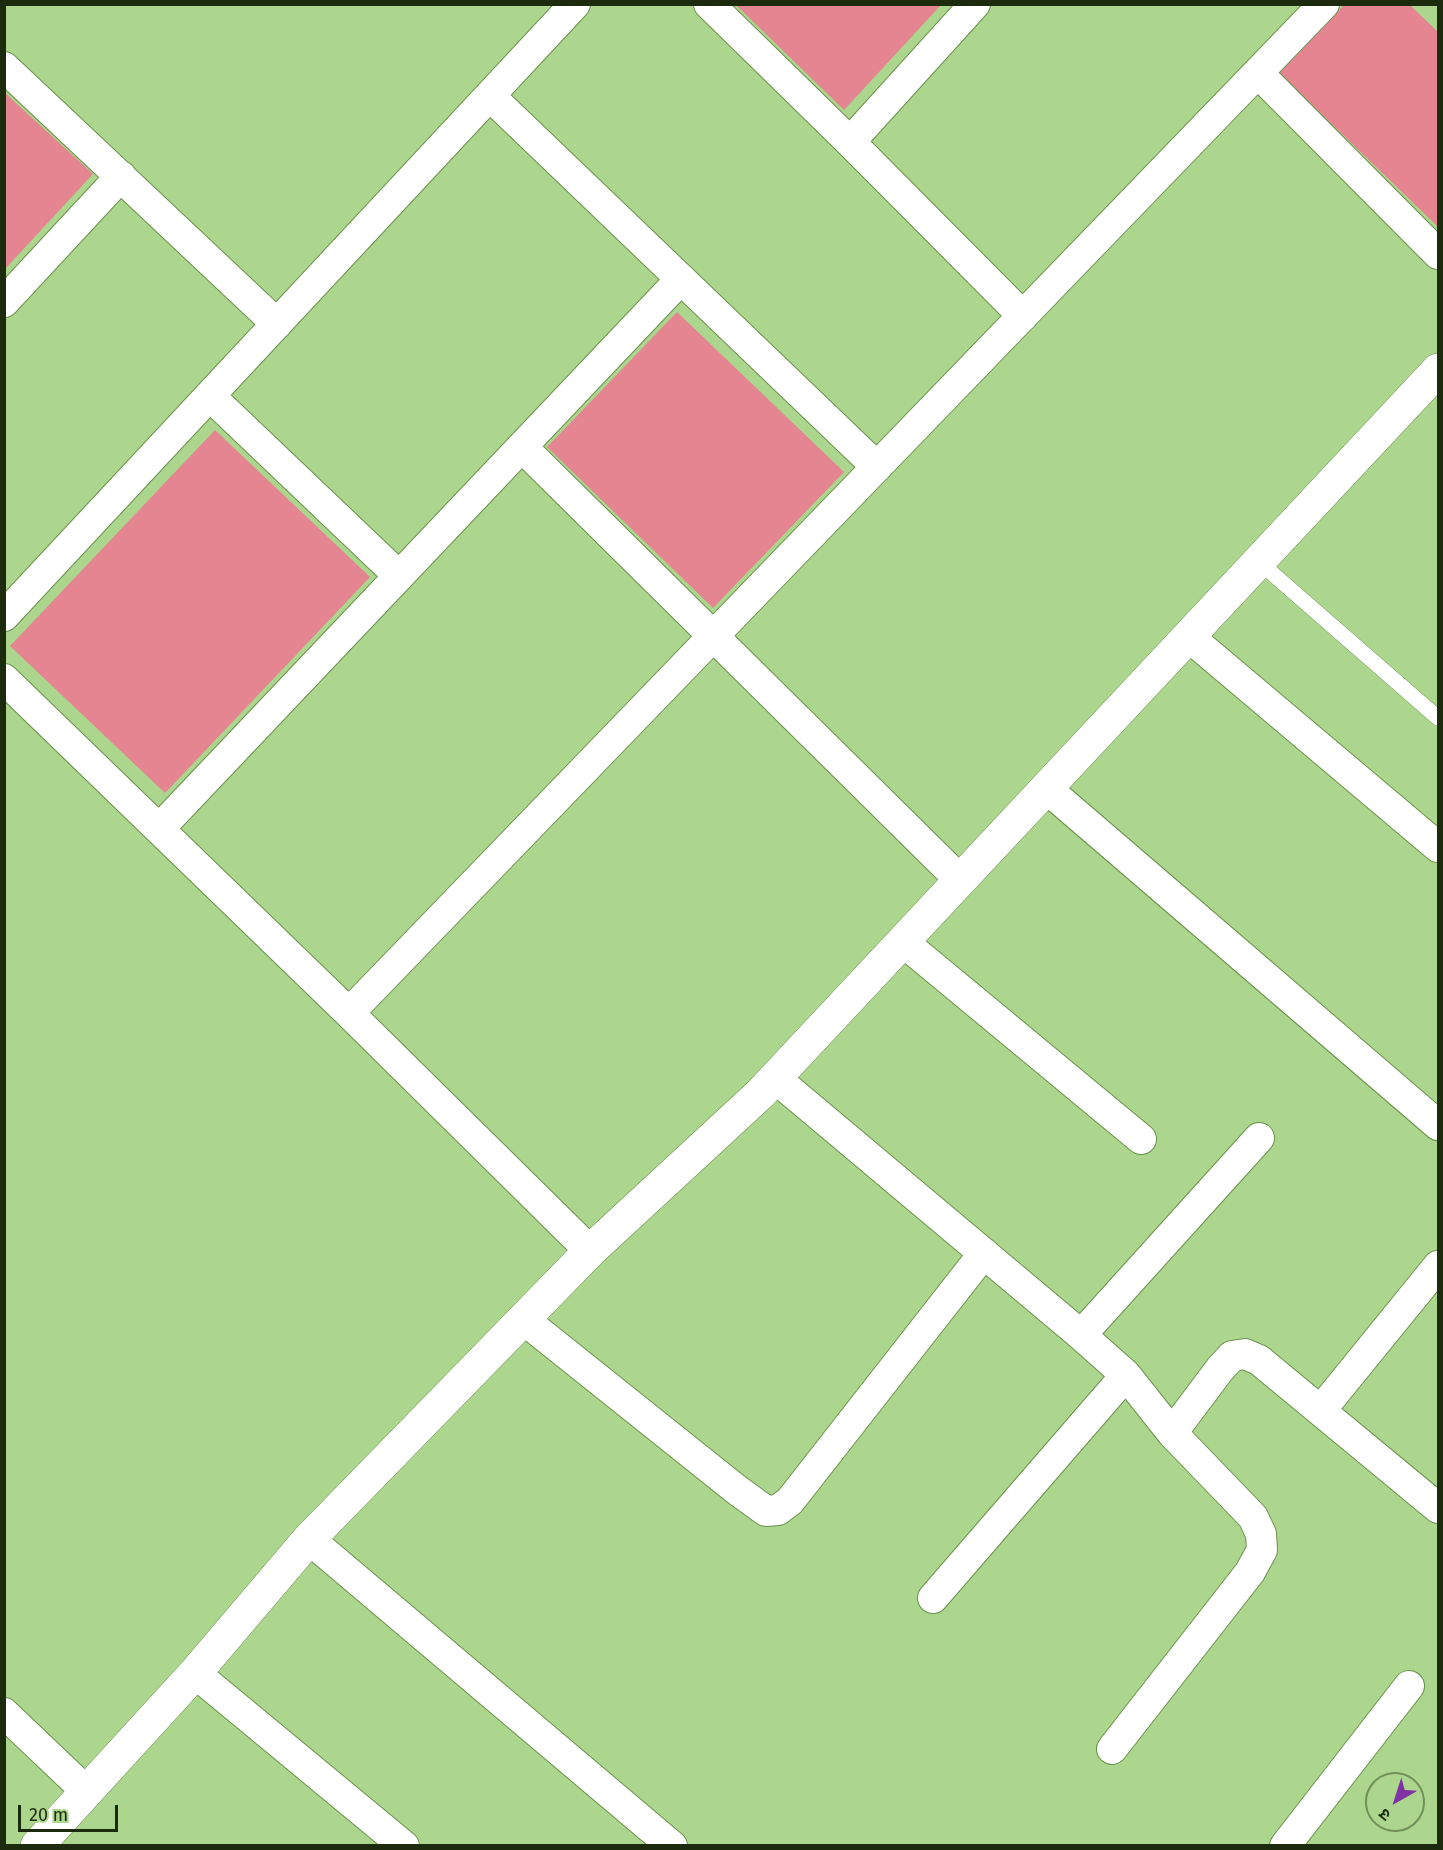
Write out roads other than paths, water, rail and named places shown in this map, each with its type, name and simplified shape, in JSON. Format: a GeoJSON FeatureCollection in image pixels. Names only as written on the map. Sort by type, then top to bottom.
{"type":"FeatureCollection","features":[{"type":"Feature","properties":{"kind":"street"},"geometry":{"type":"LineString","coordinates":[[4,616],[575,4]]}},
{"type":"Feature","properties":{"kind":"street"},"geometry":{"type":"LineString","coordinates":[[709,4],[1023,316]]}},
{"type":"Feature","properties":{"kind":"street"},"geometry":{"type":"LineString","coordinates":[[850,142],[975,4]]}},
{"type":"Feature","properties":{"kind":"street"},"geometry":{"type":"LineString","coordinates":[[349,1013],[1324,4]]}},
{"type":"Feature","properties":{"kind":"street"},"geometry":{"type":"LineString","coordinates":[[4,67],[277,324]]}},
{"type":"Feature","properties":{"kind":"street"},"geometry":{"type":"LineString","coordinates":[[1258,73],[1438,254]]}},
{"type":"Feature","properties":{"kind":"street"},"geometry":{"type":"LineString","coordinates":[[490,96],[877,467]]}},
{"type":"Feature","properties":{"kind":"street"},"geometry":{"type":"LineString","coordinates":[[4,302],[121,176]]}},
{"type":"Feature","properties":{"kind":"street"},"geometry":{"type":"LineString","coordinates":[[159,829],[681,279]]}},
{"type":"Feature","properties":{"kind":"street"},"geometry":{"type":"LineString","coordinates":[[37,1845],[195,1673],[309,1539],[590,1251],[760,1094],[1438,369]]}},
{"type":"Feature","properties":{"kind":"street"},"geometry":{"type":"LineString","coordinates":[[210,396],[399,576]]}},
{"type":"Feature","properties":{"kind":"street"},"geometry":{"type":"LineString","coordinates":[[522,447],[960,880]]}},
{"type":"Feature","properties":{"kind":"street"},"geometry":{"type":"LineString","coordinates":[[1188,636],[1438,847]]}},
{"type":"Feature","properties":{"kind":"street"},"geometry":{"type":"LineString","coordinates":[[4,679],[349,1013],[590,1251]]}},
{"type":"Feature","properties":{"kind":"street"},"geometry":{"type":"LineString","coordinates":[[1046,788],[1438,1125]]}},
{"type":"Feature","properties":{"kind":"street"},"geometry":{"type":"LineString","coordinates":[[902,941],[1141,1139]]}},
{"type":"Feature","properties":{"kind":"street"},"geometry":{"type":"LineString","coordinates":[[775,1078],[1126,1375],[1172,1433],[1253,1517],[1261,1534],[1262,1550],[1250,1572],[1112,1749]]}},
{"type":"Feature","properties":{"kind":"street"},"geometry":{"type":"LineString","coordinates":[[1081,1335],[1258,1137]]}},
{"type":"Feature","properties":{"kind":"street"},"geometry":{"type":"LineString","coordinates":[[523,1319],[737,1490],[766,1511],[778,1510],[790,1501],[984,1253]]}},
{"type":"Feature","properties":{"kind":"street"},"geometry":{"type":"LineString","coordinates":[[1321,1410],[1438,1266]]}},
{"type":"Feature","properties":{"kind":"street"},"geometry":{"type":"LineString","coordinates":[[1172,1433],[1232,1356],[1245,1354],[1259,1360],[1438,1508]]}},
{"type":"Feature","properties":{"kind":"street"},"geometry":{"type":"LineString","coordinates":[[933,1598],[1126,1375]]}},
{"type":"Feature","properties":{"kind":"street"},"geometry":{"type":"LineString","coordinates":[[309,1539],[672,1845]]}},
{"type":"Feature","properties":{"kind":"street"},"geometry":{"type":"LineString","coordinates":[[195,1673],[404,1845]]}},
{"type":"Feature","properties":{"kind":"street"},"geometry":{"type":"LineString","coordinates":[[1285,1845],[1408,1686]]}},
{"type":"Feature","properties":{"kind":"street"},"geometry":{"type":"LineString","coordinates":[[4,1713],[87,1792]]}},
{"type":"Feature","properties":{"kind":"lane"},"geometry":{"type":"LineString","coordinates":[[1258,561],[1438,718]]}}]}
